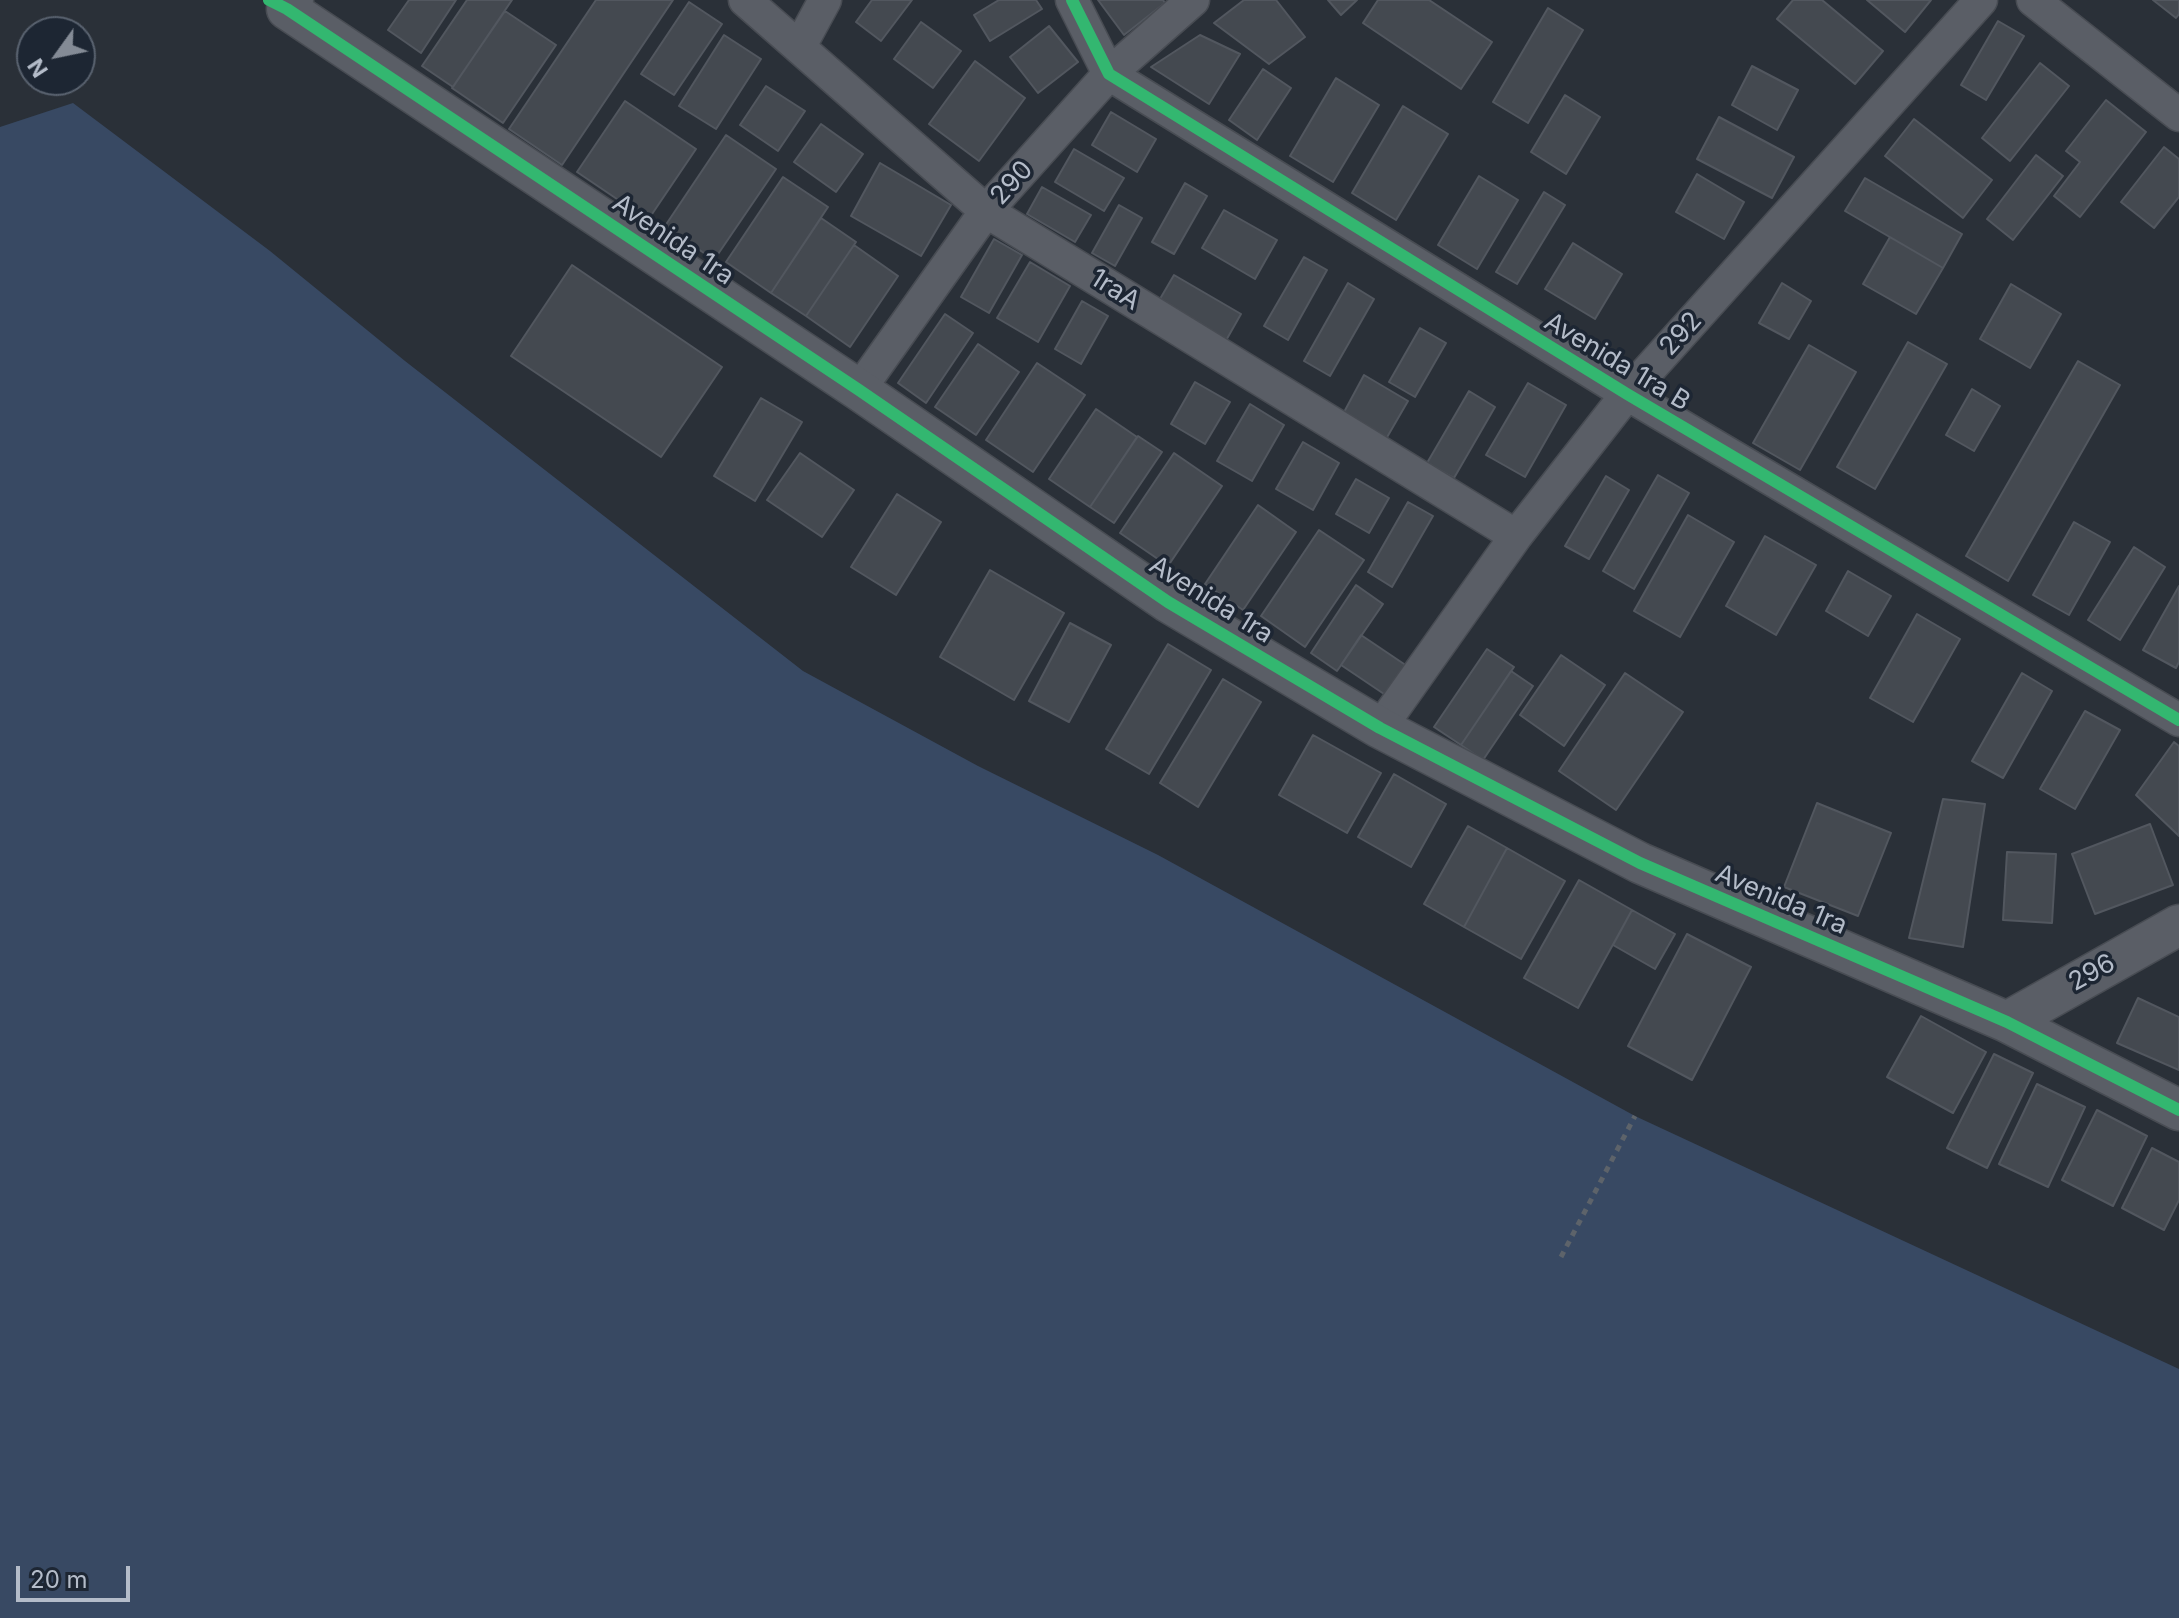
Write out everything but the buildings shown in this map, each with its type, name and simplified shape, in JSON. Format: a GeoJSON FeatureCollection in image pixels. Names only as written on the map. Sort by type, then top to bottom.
{"type":"FeatureCollection","features":[{"type":"Feature","properties":{"kind":"street","name":"1raA"},"geometry":{"type":"LineString","coordinates":[[745,0],[986,211],[1516,536]]}},
{"type":"Feature","properties":{"kind":"street"},"geometry":{"type":"LineString","coordinates":[[800,46],[825,0]]}},
{"type":"Feature","properties":{"kind":"street"},"geometry":{"type":"LineString","coordinates":[[1072,0],[1109,74]]}},
{"type":"Feature","properties":{"kind":"street","name":"290"},"geometry":{"type":"LineString","coordinates":[[859,390],[986,211],[1109,74],[1193,0]]}},
{"type":"Feature","properties":{"kind":"street","name":"292"},"geometry":{"type":"LineString","coordinates":[[1380,728],[1516,536],[1627,394],[1981,0]]}},
{"type":"Feature","properties":{"kind":"street"},"geometry":{"type":"LineString","coordinates":[[2033,0],[2179,115]]}},
{"type":"Feature","properties":{"kind":"street","name":"Avenida 1ra"},"geometry":{"type":"LineString","coordinates":[[283,3],[1168,602],[1380,728],[1640,863],[2007,1022],[2179,1110]]}},
{"type":"Feature","properties":{"kind":"street","name":"Avenida 1ra B"},"geometry":{"type":"LineString","coordinates":[[1109,74],[1627,394],[2179,720]]}},
{"type":"Feature","properties":{"kind":"street","name":"296"},"geometry":{"type":"LineString","coordinates":[[2007,1022],[2179,925]]}},
{"type":"Feature","properties":{"kind":"path"},"geometry":{"type":"LineString","coordinates":[[1561,1257],[1635,1116]]}},
{"type":"Feature","properties":{"kind":"water"},"geometry":{"type":"Polygon","coordinates":[[[73,103],[270,251],[405,361],[803,671],[978,766],[1158,855],[1635,1116],[2179,1369],[2179,1618],[0,1618],[0,127],[73,103]]]}},
{"type":"Feature","properties":{"kind":"cycle path"},"geometry":{"type":"LineString","coordinates":[[269,0],[287,9],[859,390],[1168,602],[1380,728],[1640,863],[2007,1022],[2179,1110]]}},
{"type":"Feature","properties":{"kind":"cycle path"},"geometry":{"type":"LineString","coordinates":[[1072,0],[1109,74],[1627,394],[2179,720]]}}]}
